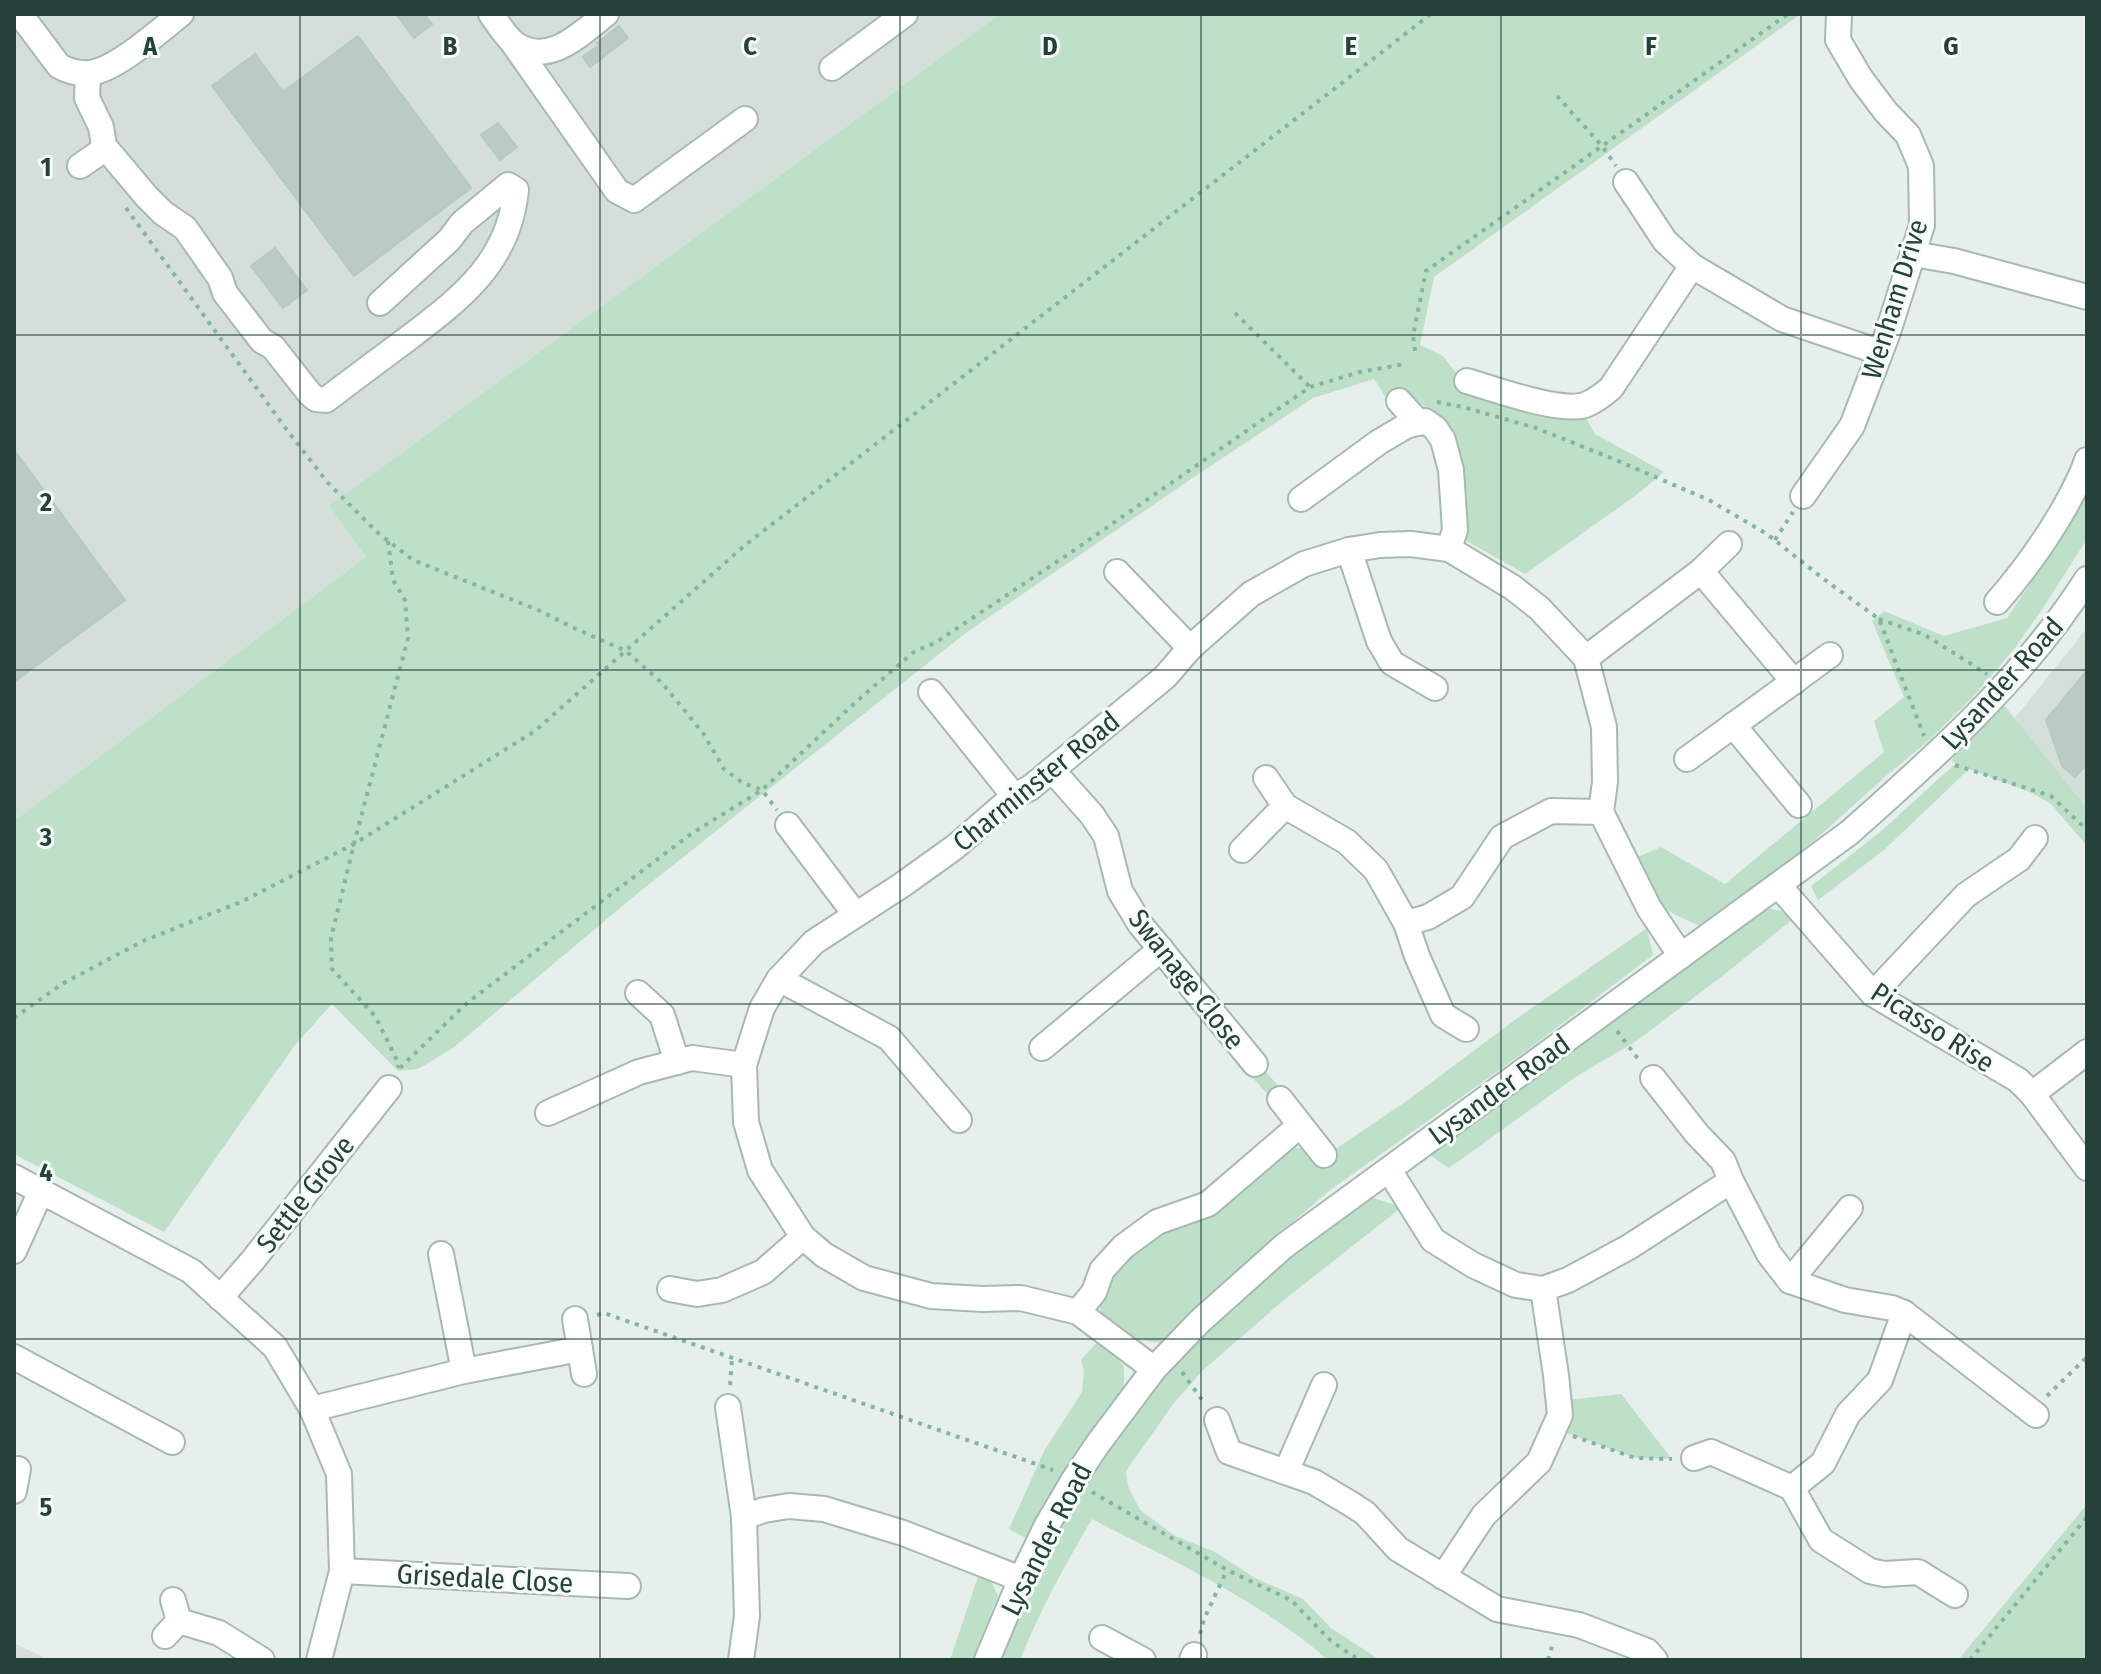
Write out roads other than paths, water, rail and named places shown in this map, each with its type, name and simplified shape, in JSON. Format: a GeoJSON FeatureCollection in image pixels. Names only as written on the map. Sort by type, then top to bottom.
{"type":"FeatureCollection","features":[{"type":"Feature","properties":{"kind":"street"},"geometry":{"type":"LineString","coordinates":[[20,14],[59,66],[68,71],[88,74],[115,63],[181,14]]}},
{"type":"Feature","properties":{"kind":"street"},"geometry":{"type":"LineString","coordinates":[[491,14],[617,191],[634,200],[745,119]]}},
{"type":"Feature","properties":{"kind":"street"},"geometry":{"type":"LineString","coordinates":[[513,43],[529,51],[549,52],[567,44],[606,14]]}},
{"type":"Feature","properties":{"kind":"street"},"geometry":{"type":"LineString","coordinates":[[832,68],[905,14]]}},
{"type":"Feature","properties":{"kind":"street","name":"Wenham Drive"},"geometry":{"type":"LineString","coordinates":[[1803,496],[1852,426],[1887,335],[1922,225],[1921,166],[1908,135],[1861,79],[1838,40],[1839,14]]}},
{"type":"Feature","properties":{"kind":"street"},"geometry":{"type":"LineString","coordinates":[[80,166],[104,146],[101,127],[87,98],[88,74]]}},
{"type":"Feature","properties":{"kind":"street"},"geometry":{"type":"LineString","coordinates":[[104,146],[147,197],[185,228],[220,278],[225,293],[262,341],[273,347],[316,399],[326,400],[455,302],[479,279],[500,247],[514,211],[516,190],[508,185],[473,213],[380,303]]}},
{"type":"Feature","properties":{"kind":"street"},"geometry":{"type":"LineString","coordinates":[[1626,182],[1665,241],[1692,266],[1782,319],[1879,352]]}},
{"type":"Feature","properties":{"kind":"street"},"geometry":{"type":"LineString","coordinates":[[1913,254],[1954,261],[2087,297]]}},
{"type":"Feature","properties":{"kind":"street"},"geometry":{"type":"LineString","coordinates":[[1467,381],[1561,406],[1582,406],[1598,399],[1611,388],[1692,266]]}},
{"type":"Feature","properties":{"kind":"street"},"geometry":{"type":"LineString","coordinates":[[1399,401],[1419,423]]}},
{"type":"Feature","properties":{"kind":"street"},"geometry":{"type":"LineString","coordinates":[[1301,499],[1379,442],[1406,426],[1425,421],[1435,428],[1443,440],[1451,470],[1455,530],[1449,549]]}},
{"type":"Feature","properties":{"kind":"street"},"geometry":{"type":"LineString","coordinates":[[1997,602],[2031,563],[2050,534],[2087,460]]}},
{"type":"Feature","properties":{"kind":"street","name":"Charminster Road"},"geometry":{"type":"LineString","coordinates":[[1160,1363],[1078,1312],[1021,1298],[931,1296],[864,1278],[824,1255],[803,1237],[760,1170],[746,1122],[744,1065],[762,1008],[779,979],[814,942],[902,885],[955,847],[1014,796],[1030,788],[1165,677],[1190,648],[1251,594],[1304,564],[1349,550],[1411,544],[1449,549],[1512,587],[1539,608],[1586,658],[1604,727],[1605,782],[1601,812]]}},
{"type":"Feature","properties":{"kind":"street"},"geometry":{"type":"LineString","coordinates":[[1586,658],[1701,571],[1729,544]]}},
{"type":"Feature","properties":{"kind":"street"},"geometry":{"type":"LineString","coordinates":[[1349,550],[1376,633],[1392,663],[1435,688]]}},
{"type":"Feature","properties":{"kind":"street"},"geometry":{"type":"LineString","coordinates":[[1701,571],[1794,682]]}},
{"type":"Feature","properties":{"kind":"street"},"geometry":{"type":"LineString","coordinates":[[1117,572],[1190,648]]}},
{"type":"Feature","properties":{"kind":"street","name":"Lysander Road"},"geometry":{"type":"LineString","coordinates":[[987,1660],[1021,1579],[1073,1481],[1160,1363],[1209,1313],[1284,1246],[1849,833],[2005,688],[2068,609],[2087,579]]}},
{"type":"Feature","properties":{"kind":"street"},"geometry":{"type":"LineString","coordinates":[[1687,759],[1830,655]]}},
{"type":"Feature","properties":{"kind":"street"},"geometry":{"type":"LineString","coordinates":[[931,692],[1014,796]]}},
{"type":"Feature","properties":{"kind":"street"},"geometry":{"type":"LineString","coordinates":[[1733,725],[1799,805]]}},
{"type":"Feature","properties":{"kind":"street","name":"Swanage Close"},"geometry":{"type":"LineString","coordinates":[[1052,770],[1092,815],[1106,836],[1120,891],[1140,924],[1255,1064]]}},
{"type":"Feature","properties":{"kind":"street"},"geometry":{"type":"LineString","coordinates":[[1266,778],[1285,806],[1347,842],[1376,870],[1406,923],[1443,1015],[1466,1029]]}},
{"type":"Feature","properties":{"kind":"street"},"geometry":{"type":"LineString","coordinates":[[1242,850],[1285,806]]}},
{"type":"Feature","properties":{"kind":"street"},"geometry":{"type":"LineString","coordinates":[[1406,923],[1428,917],[1462,897],[1502,837],[1551,811],[1601,812],[1649,908],[1681,956]]}},
{"type":"Feature","properties":{"kind":"street"},"geometry":{"type":"LineString","coordinates":[[788,825],[855,914]]}},
{"type":"Feature","properties":{"kind":"street"},"geometry":{"type":"LineString","coordinates":[[1873,994],[1966,895],[2019,859],[2035,838]]}},
{"type":"Feature","properties":{"kind":"street","name":"Picasso Rise"},"geometry":{"type":"LineString","coordinates":[[1778,885],[1873,994],[2018,1080],[2087,1168]]}},
{"type":"Feature","properties":{"kind":"street"},"geometry":{"type":"LineString","coordinates":[[1042,1048],[1161,949]]}},
{"type":"Feature","properties":{"kind":"street"},"geometry":{"type":"LineString","coordinates":[[779,979],[889,1038],[959,1120]]}},
{"type":"Feature","properties":{"kind":"street"},"geometry":{"type":"LineString","coordinates":[[638,993],[662,1015],[677,1062]]}},
{"type":"Feature","properties":{"kind":"street"},"geometry":{"type":"LineString","coordinates":[[2032,1094],[2087,1052]]}},
{"type":"Feature","properties":{"kind":"street"},"geometry":{"type":"LineString","coordinates":[[548,1113],[639,1072],[692,1058],[744,1065]]}},
{"type":"Feature","properties":{"kind":"street"},"geometry":{"type":"LineString","coordinates":[[1653,1078],[1697,1134],[1723,1161],[1769,1254],[1790,1281],[1845,1300],[1904,1313],[2033,1413]]}},
{"type":"Feature","properties":{"kind":"street","name":"Settle Grove"},"geometry":{"type":"LineString","coordinates":[[220,1298],[393,1080]]}},
{"type":"Feature","properties":{"kind":"street"},"geometry":{"type":"LineString","coordinates":[[1280,1099],[1324,1155]]}},
{"type":"Feature","properties":{"kind":"street"},"geometry":{"type":"LineString","coordinates":[[1078,1312],[1094,1292],[1102,1270],[1123,1247],[1157,1222],[1208,1204],[1299,1126]]}},
{"type":"Feature","properties":{"kind":"street"},"geometry":{"type":"LineString","coordinates":[[1389,1170],[1433,1240],[1473,1265],[1516,1285],[1543,1289],[1568,1280],[1629,1247],[1731,1181]]}},
{"type":"Feature","properties":{"kind":"street"},"geometry":{"type":"LineString","coordinates":[[14,1177],[191,1271],[275,1347],[312,1409],[339,1474],[342,1571],[319,1660]]}},
{"type":"Feature","properties":{"kind":"street"},"geometry":{"type":"LineString","coordinates":[[14,1251],[41,1191]]}},
{"type":"Feature","properties":{"kind":"street"},"geometry":{"type":"LineString","coordinates":[[1790,1281],[1850,1208]]}},
{"type":"Feature","properties":{"kind":"street"},"geometry":{"type":"LineString","coordinates":[[670,1289],[697,1294],[722,1290],[763,1272],[803,1237]]}},
{"type":"Feature","properties":{"kind":"street"},"geometry":{"type":"LineString","coordinates":[[441,1254],[464,1371]]}},
{"type":"Feature","properties":{"kind":"street"},"geometry":{"type":"LineString","coordinates":[[1438,1573],[1484,1515],[1539,1462],[1560,1415],[1543,1289]]}},
{"type":"Feature","properties":{"kind":"street"},"geometry":{"type":"LineString","coordinates":[[1792,1488],[1823,1463],[1848,1414],[1880,1380],[1904,1313]]}},
{"type":"Feature","properties":{"kind":"street"},"geometry":{"type":"LineString","coordinates":[[575,1319],[584,1374]]}},
{"type":"Feature","properties":{"kind":"street"},"geometry":{"type":"LineString","coordinates":[[312,1409],[464,1371],[580,1349]]}},
{"type":"Feature","properties":{"kind":"street"},"geometry":{"type":"LineString","coordinates":[[14,1357],[172,1442]]}},
{"type":"Feature","properties":{"kind":"street"},"geometry":{"type":"LineString","coordinates":[[1286,1472],[1324,1385]]}},
{"type":"Feature","properties":{"kind":"street"},"geometry":{"type":"LineString","coordinates":[[728,1407],[744,1517],[747,1616],[741,1660]]}},
{"type":"Feature","properties":{"kind":"street"},"geometry":{"type":"LineString","coordinates":[[1217,1420],[1229,1452],[1314,1482],[1365,1513],[1398,1549],[1497,1609],[1579,1625],[1647,1651],[1655,1660]]}},
{"type":"Feature","properties":{"kind":"street"},"geometry":{"type":"LineString","coordinates":[[1694,1458],[1711,1452],[1792,1488],[1821,1540],[1870,1571],[1884,1574],[1918,1572],[1955,1595]]}},
{"type":"Feature","properties":{"kind":"street"},"geometry":{"type":"LineString","coordinates":[[744,1517],[789,1506],[824,1509],[903,1533],[1021,1579]]}},
{"type":"Feature","properties":{"kind":"street","name":"Grisedale Close"},"geometry":{"type":"LineString","coordinates":[[342,1571],[628,1586]]}},
{"type":"Feature","properties":{"kind":"street"},"geometry":{"type":"LineString","coordinates":[[172,1619],[219,1633],[262,1660]]}},
{"type":"Feature","properties":{"kind":"street"},"geometry":{"type":"LineString","coordinates":[[1102,1638],[1143,1660]]}}]}
